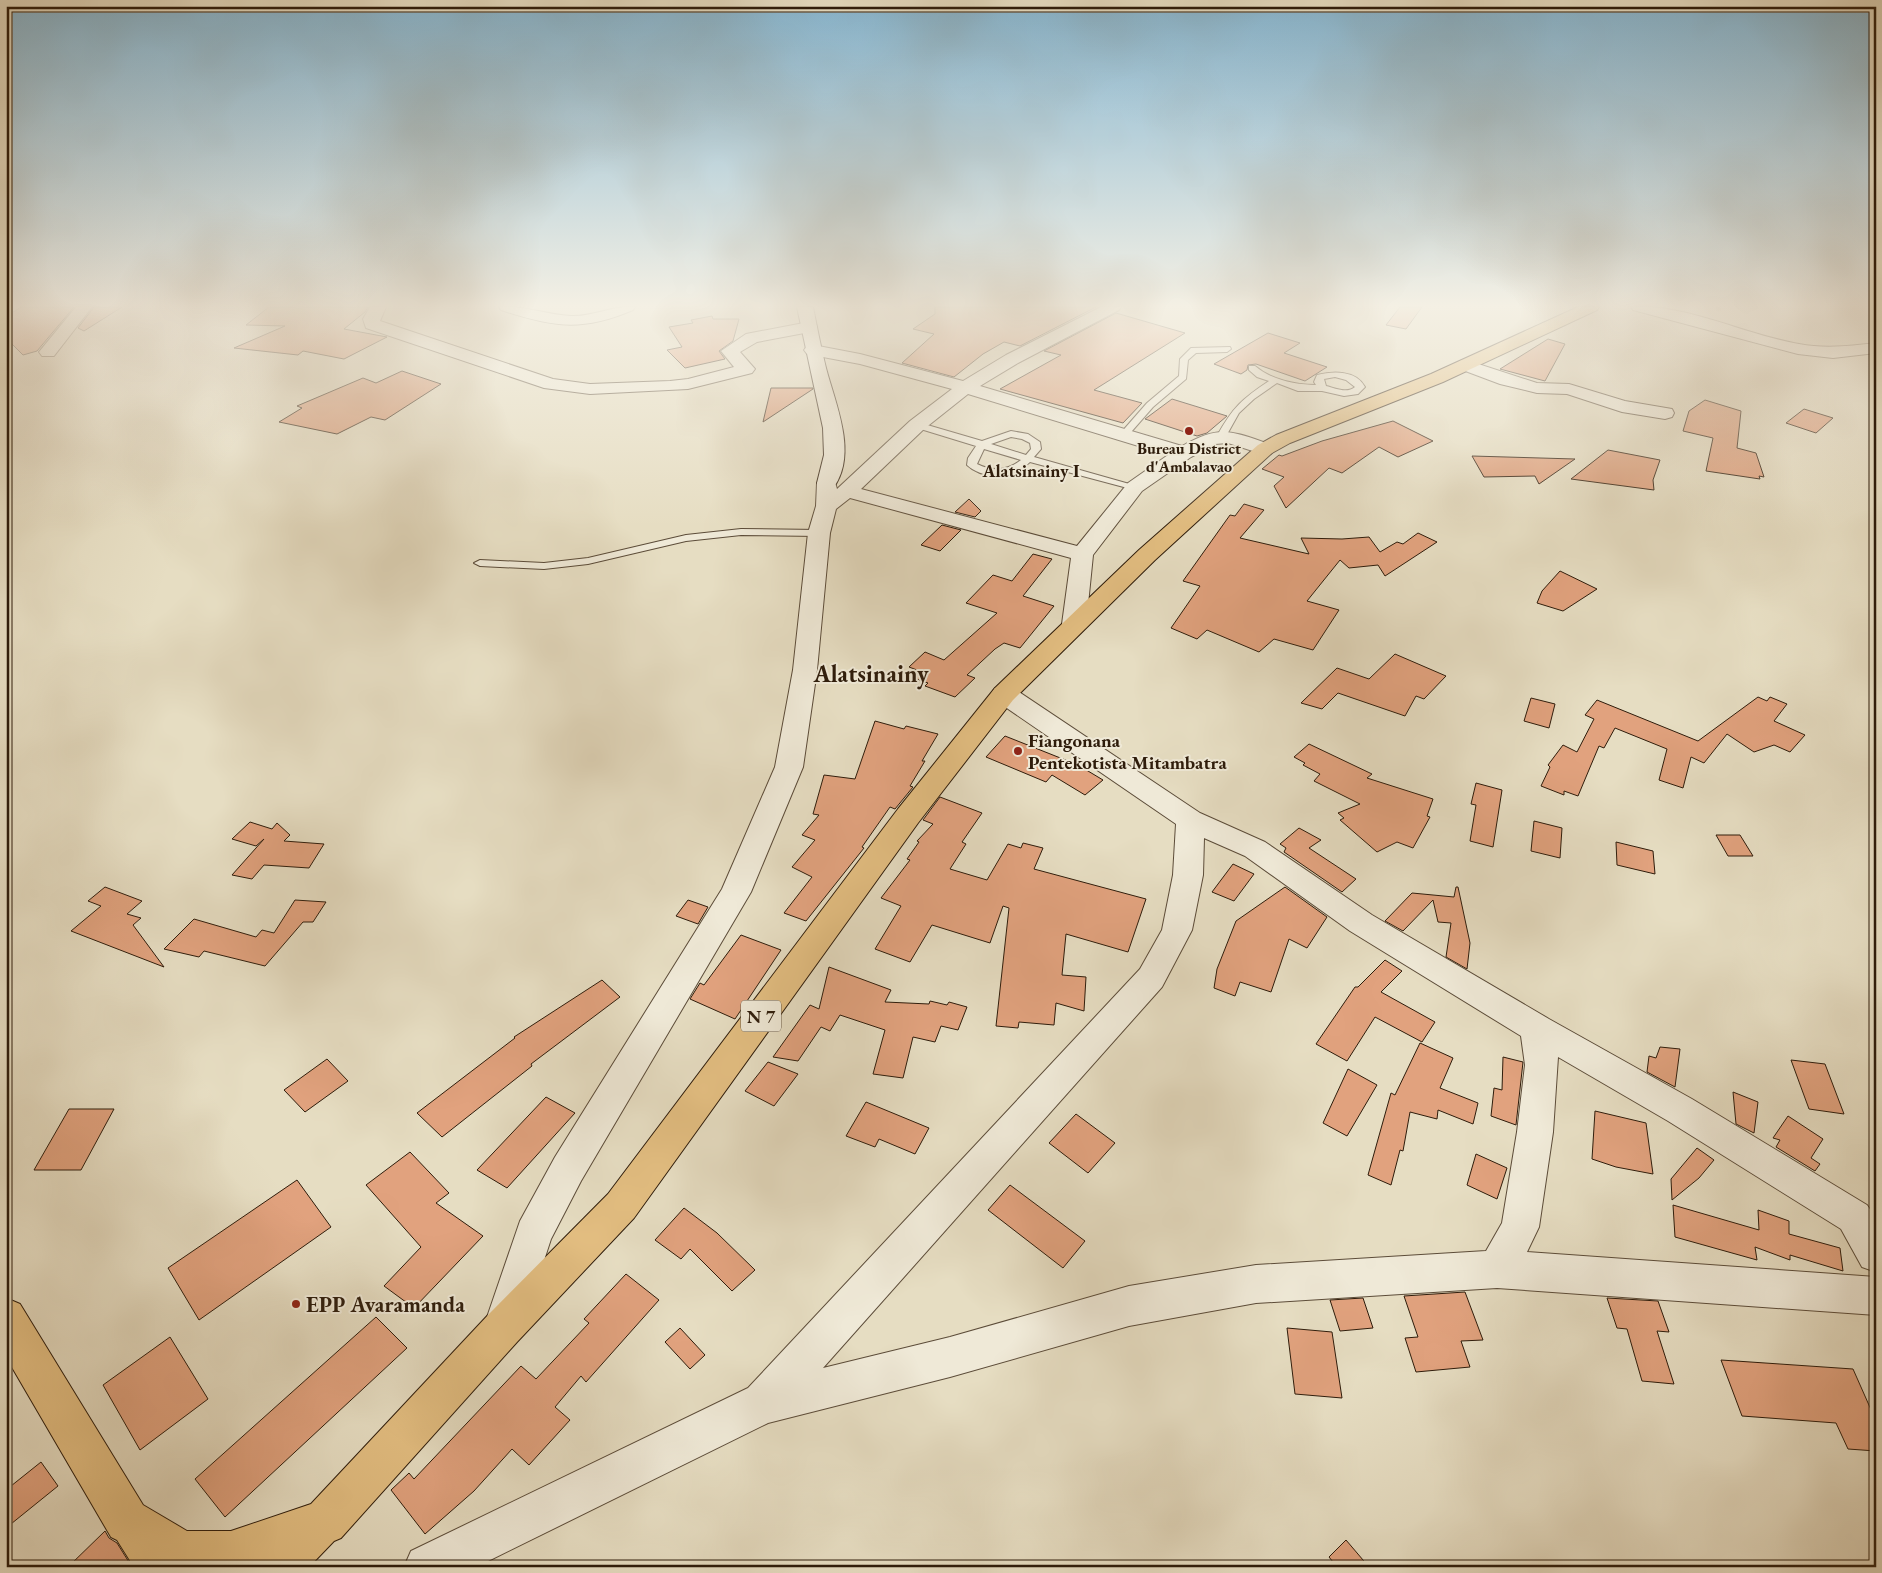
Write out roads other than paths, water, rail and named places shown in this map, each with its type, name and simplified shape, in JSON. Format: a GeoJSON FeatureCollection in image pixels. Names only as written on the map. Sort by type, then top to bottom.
{"type":"FeatureCollection","features":[{"type":"Feature","properties":{"kind":"main road","name":"N 7"},"geometry":{"type":"LineString","coordinates":[[6,1318],[127,1521],[182,1554],[231,1554],[325,1522],[503,1328],[621,1206],[908,816],[1004,694],[1147,555],[1265,449],[1283,439],[1428,380]]}},
{"type":"Feature","properties":{"kind":"main road"},"geometry":{"type":"LineString","coordinates":[[127,1521],[162,1567]]}},
{"type":"Feature","properties":{"kind":"main road"},"geometry":{"type":"LineString","coordinates":[[275,1567],[325,1522]]}},
{"type":"Feature","properties":{"kind":"street"},"geometry":{"type":"LineString","coordinates":[[539,380],[550,384],[590,389],[688,384],[702,380]]}},
{"type":"Feature","properties":{"kind":"street"},"geometry":{"type":"LineString","coordinates":[[503,1328],[533,1234],[568,1169],[736,892],[789,768],[805,670],[834,463],[833,420],[822,380]]}},
{"type":"Feature","properties":{"kind":"street"},"geometry":{"type":"LineString","coordinates":[[943,380],[967,386],[1122,437],[1184,453]]}},
{"type":"Feature","properties":{"kind":"street"},"geometry":{"type":"LineString","coordinates":[[829,504],[917,425],[976,380]]}},
{"type":"Feature","properties":{"kind":"street"},"geometry":{"type":"LineString","coordinates":[[1508,380],[1536,388],[1569,389],[1620,413],[1665,414]]}},
{"type":"Feature","properties":{"kind":"street"},"geometry":{"type":"LineString","coordinates":[[1074,624],[1082,554],[1135,488],[1184,453],[1211,438],[1222,436],[1265,449]]}},
{"type":"Feature","properties":{"kind":"street"},"geometry":{"type":"LineString","coordinates":[[829,504],[1082,554]]}},
{"type":"Feature","properties":{"kind":"street"},"geometry":{"type":"LineString","coordinates":[[1004,694],[1190,820],[1255,849],[1361,923],[1537,1029],[1680,1110],[1854,1217],[1876,1254]]}},
{"type":"Feature","properties":{"kind":"street"},"geometry":{"type":"LineString","coordinates":[[763,1404],[1151,978],[1177,930],[1188,875],[1190,820]]}},
{"type":"Feature","properties":{"kind":"street"},"geometry":{"type":"LineString","coordinates":[[1497,1269],[1520,1227],[1535,1132],[1542,1065],[1537,1029]]}},
{"type":"Feature","properties":{"kind":"street"},"geometry":{"type":"LineString","coordinates":[[428,1567],[763,1404],[950,1357],[1129,1306],[1256,1284],[1497,1269],[1876,1296]]}},
{"type":"Feature","properties":{"kind":"lane"},"geometry":{"type":"LineString","coordinates":[[1122,437],[1139,414],[1159,394],[1178,380]]}},
{"type":"Feature","properties":{"kind":"lane"},"geometry":{"type":"LineString","coordinates":[[1222,436],[1235,412],[1251,396],[1275,380]]}},
{"type":"Feature","properties":{"kind":"lane"},"geometry":{"type":"LineString","coordinates":[[1277,380],[1298,388],[1322,388]]}},
{"type":"Feature","properties":{"kind":"lane"},"geometry":{"type":"LineString","coordinates":[[917,425],[1029,459],[1135,488]]}},
{"type":"Feature","properties":{"kind":"lane"},"geometry":{"type":"LineString","coordinates":[[1004,436],[1025,436],[1036,442],[1036,449],[1029,459],[1015,469],[1002,473],[984,472],[972,465],[973,456],[981,445],[1004,436]]}},
{"type":"Feature","properties":{"kind":"lane"},"geometry":{"type":"LineString","coordinates":[[480,563],[544,566],[588,561],[686,538],[741,532],[829,504]]}},
{"type":"Feature","properties":{"kind":"place","name":"Bureau District d'Ambalavao"},"geometry":{"type":"Point","coordinates":[1189,431]}},
{"type":"Feature","properties":{"kind":"place","name":"Fiangonana Pentekotista Mitambatra"},"geometry":{"type":"Point","coordinates":[1018,751]}},
{"type":"Feature","properties":{"kind":"place","name":"EPP Avaramanda"},"geometry":{"type":"Point","coordinates":[296,1304]}},
{"type":"Feature","properties":{"kind":"district","name":"Alatsinainy I"},"geometry":{"type":"Point","coordinates":[1031,470]}},
{"type":"Feature","properties":{"kind":"district","name":"Alatsinainy"},"geometry":{"type":"Point","coordinates":[871,673]}}]}
